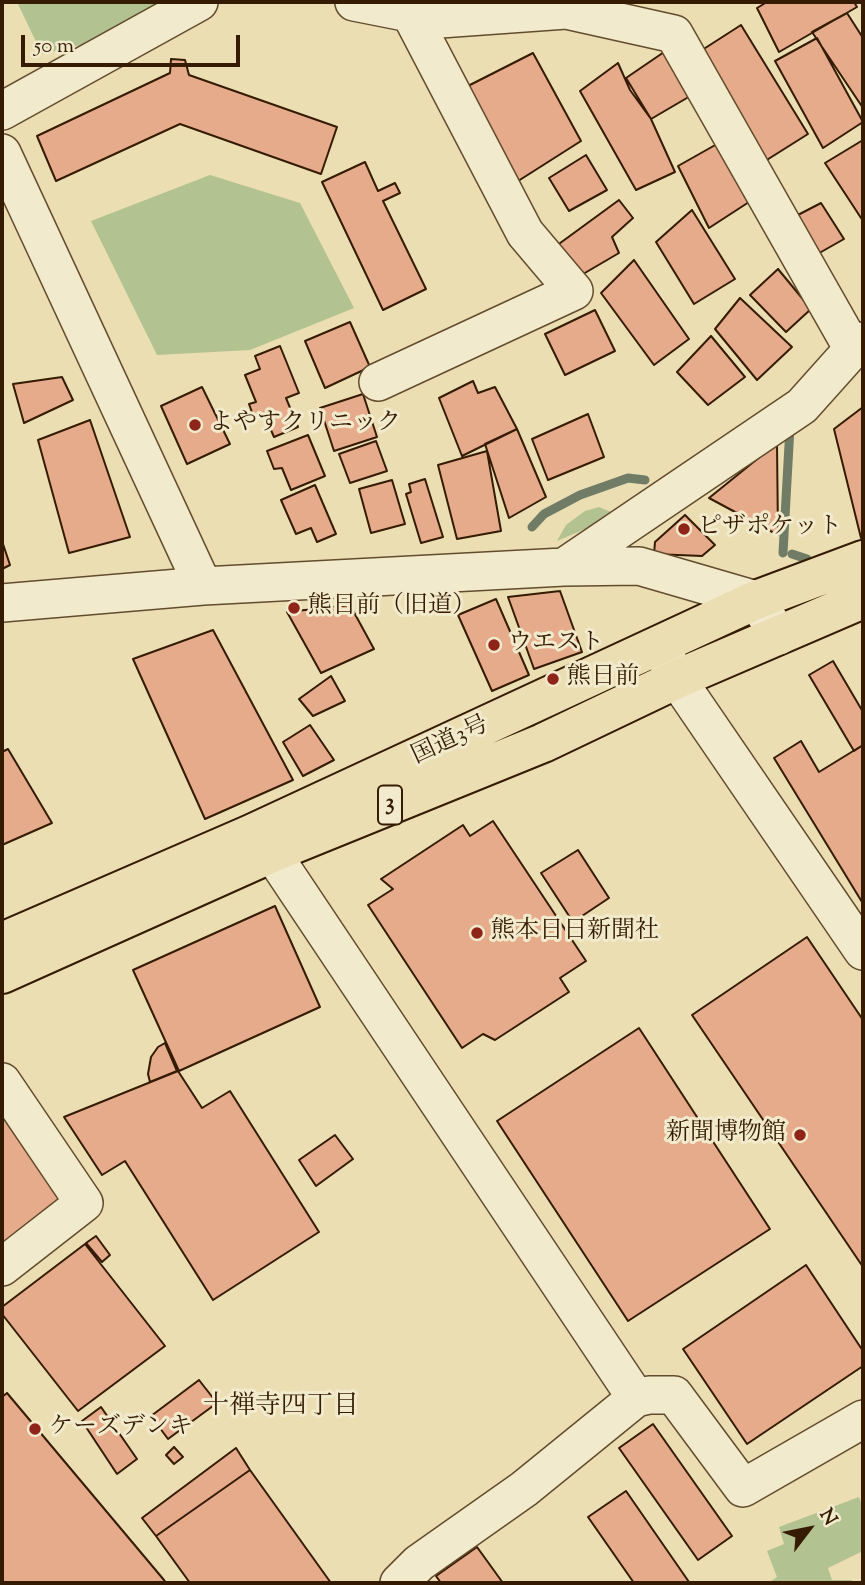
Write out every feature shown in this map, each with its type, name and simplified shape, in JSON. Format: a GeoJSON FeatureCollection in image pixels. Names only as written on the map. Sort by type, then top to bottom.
{"type":"FeatureCollection","features":[{"type":"Feature","properties":{"kind":"highway","name":"国道3号"},"geometry":{"type":"LineString","coordinates":[[2,942],[249,835],[756,600],[863,561]]}},
{"type":"Feature","properties":{"kind":"highway","name":"国道3号"},"geometry":{"type":"LineString","coordinates":[[2,974],[272,853],[543,743],[677,679],[863,599]]}},
{"type":"Feature","properties":{"kind":"street"},"geometry":{"type":"LineString","coordinates":[[2,110],[199,2]]}},
{"type":"Feature","properties":{"kind":"street"},"geometry":{"type":"LineString","coordinates":[[354,2],[440,19],[566,10],[674,34],[858,345],[802,407],[564,566]]}},
{"type":"Feature","properties":{"kind":"street"},"geometry":{"type":"LineString","coordinates":[[378,382],[574,292],[525,233],[410,13]]}},
{"type":"Feature","properties":{"kind":"street"},"geometry":{"type":"LineString","coordinates":[[2,153],[203,586]]}},
{"type":"Feature","properties":{"kind":"street"},"geometry":{"type":"LineString","coordinates":[[2,603],[203,586],[564,566],[639,566],[756,600],[779,636]]}},
{"type":"Feature","properties":{"kind":"street"},"geometry":{"type":"LineString","coordinates":[[659,645],[677,679],[863,951]]}},
{"type":"Feature","properties":{"kind":"street"},"geometry":{"type":"LineString","coordinates":[[272,853],[636,1398]]}},
{"type":"Feature","properties":{"kind":"street"},"geometry":{"type":"LineString","coordinates":[[2,1082],[84,1203],[2,1267]]}},
{"type":"Feature","properties":{"kind":"street"},"geometry":{"type":"LineString","coordinates":[[399,1583],[419,1563],[524,1489],[636,1398],[674,1395],[743,1488],[863,1419]]}},
{"type":"Feature","properties":{"kind":"green space"},"geometry":{"type":"Polygon","coordinates":[[[17,2],[184,2],[120,36],[42,54],[17,2]]]}},
{"type":"Feature","properties":{"kind":"green space"},"geometry":{"type":"Polygon","coordinates":[[[210,175],[300,203],[354,308],[250,350],[157,355],[91,221],[210,175]]]}},
{"type":"Feature","properties":{"kind":"green space"},"geometry":{"type":"Polygon","coordinates":[[[599,507],[618,515],[557,541],[566,525],[585,511],[599,507]]]}},
{"type":"Feature","properties":{"kind":"green space"},"geometry":{"type":"Polygon","coordinates":[[[859,1497],[863,1508],[863,1551],[828,1568],[832,1580],[852,1580],[852,1583],[768,1583],[777,1577],[767,1551],[784,1544],[779,1527],[859,1497]]]}},
{"type":"Feature","properties":{"kind":"building"},"geometry":{"type":"Polygon","coordinates":[[[767,2],[854,2],[857,7],[779,52],[757,8],[767,2]]]}},
{"type":"Feature","properties":{"kind":"building"},"geometry":{"type":"Polygon","coordinates":[[[847,13],[863,38],[863,108],[812,32],[847,13]]]}},
{"type":"Feature","properties":{"kind":"building"},"geometry":{"type":"Polygon","coordinates":[[[741,25],[808,134],[762,163],[699,52],[741,25]]]}},
{"type":"Feature","properties":{"kind":"building"},"geometry":{"type":"Polygon","coordinates":[[[817,38],[863,122],[823,148],[775,61],[817,38]]]}},
{"type":"Feature","properties":{"kind":"building"},"geometry":{"type":"Polygon","coordinates":[[[667,50],[692,95],[651,119],[626,78],[667,50]]]}},
{"type":"Feature","properties":{"kind":"building"},"geometry":{"type":"Polygon","coordinates":[[[533,53],[581,141],[515,183],[466,87],[533,53]]]}},
{"type":"Feature","properties":{"kind":"building"},"geometry":{"type":"Polygon","coordinates":[[[171,59],[185,60],[189,75],[337,127],[321,174],[180,124],[56,181],[37,136],[170,73],[171,59]]]}},
{"type":"Feature","properties":{"kind":"building"},"geometry":{"type":"Polygon","coordinates":[[[618,63],[630,90],[651,119],[675,172],[636,190],[580,91],[618,63]]]}},
{"type":"Feature","properties":{"kind":"building"},"geometry":{"type":"Polygon","coordinates":[[[863,140],[863,221],[825,163],[863,140]]]}},
{"type":"Feature","properties":{"kind":"building"},"geometry":{"type":"Polygon","coordinates":[[[717,144],[749,202],[709,228],[678,166],[717,144]]]}},
{"type":"Feature","properties":{"kind":"building"},"geometry":{"type":"Polygon","coordinates":[[[586,155],[607,190],[569,211],[549,178],[586,155]]]}},
{"type":"Feature","properties":{"kind":"building"},"geometry":{"type":"Polygon","coordinates":[[[365,162],[378,191],[395,183],[400,193],[383,201],[426,289],[383,310],[322,182],[365,162]]]}},
{"type":"Feature","properties":{"kind":"building"},"geometry":{"type":"Polygon","coordinates":[[[619,200],[633,218],[612,237],[619,253],[578,277],[552,249],[619,200]]]}},
{"type":"Feature","properties":{"kind":"building"},"geometry":{"type":"Polygon","coordinates":[[[821,203],[844,239],[814,256],[794,217],[821,203]]]}},
{"type":"Feature","properties":{"kind":"building"},"geometry":{"type":"Polygon","coordinates":[[[692,210],[735,279],[694,304],[656,242],[692,210]]]}},
{"type":"Feature","properties":{"kind":"building"},"geometry":{"type":"Polygon","coordinates":[[[634,260],[689,339],[654,365],[601,293],[634,260]]]}},
{"type":"Feature","properties":{"kind":"building"},"geometry":{"type":"Polygon","coordinates":[[[778,269],[811,309],[786,332],[750,295],[778,269]]]}},
{"type":"Feature","properties":{"kind":"building"},"geometry":{"type":"Polygon","coordinates":[[[740,298],[792,347],[757,380],[715,329],[740,298]]]}},
{"type":"Feature","properties":{"kind":"building"},"geometry":{"type":"Polygon","coordinates":[[[595,310],[615,351],[565,375],[545,334],[595,310]]]}},
{"type":"Feature","properties":{"kind":"building"},"geometry":{"type":"Polygon","coordinates":[[[350,322],[370,367],[325,388],[305,341],[350,322]]]}},
{"type":"Feature","properties":{"kind":"building"},"geometry":{"type":"Polygon","coordinates":[[[711,336],[745,377],[708,405],[677,372],[711,336]]]}},
{"type":"Feature","properties":{"kind":"building"},"geometry":{"type":"Polygon","coordinates":[[[280,346],[299,393],[286,398],[298,427],[274,437],[264,414],[254,418],[249,404],[256,402],[245,375],[260,369],[255,356],[280,346]]]}},
{"type":"Feature","properties":{"kind":"building"},"geometry":{"type":"Polygon","coordinates":[[[62,377],[73,400],[24,423],[13,384],[62,377]]]}},
{"type":"Feature","properties":{"kind":"building"},"geometry":{"type":"Polygon","coordinates":[[[473,381],[478,393],[495,387],[517,429],[462,456],[439,398],[473,381]]]}},
{"type":"Feature","properties":{"kind":"building","name":"よやすクリニック"},"geometry":{"type":"Polygon","coordinates":[[[202,387],[230,444],[187,464],[161,406],[202,387]]]}},
{"type":"Feature","properties":{"kind":"building"},"geometry":{"type":"Polygon","coordinates":[[[363,394],[377,437],[334,451],[320,408],[363,394]]]}},
{"type":"Feature","properties":{"kind":"building"},"geometry":{"type":"Polygon","coordinates":[[[863,407],[863,537],[861,538],[834,429],[863,407]]]}},
{"type":"Feature","properties":{"kind":"building"},"geometry":{"type":"Polygon","coordinates":[[[588,414],[604,457],[548,480],[532,439],[588,414]]]}},
{"type":"Feature","properties":{"kind":"building"},"geometry":{"type":"Polygon","coordinates":[[[90,420],[130,537],[69,553],[38,440],[90,420]]]}},
{"type":"Feature","properties":{"kind":"building"},"geometry":{"type":"Polygon","coordinates":[[[517,429],[546,497],[509,518],[485,444],[517,429]]]}},
{"type":"Feature","properties":{"kind":"building"},"geometry":{"type":"Polygon","coordinates":[[[308,435],[325,476],[291,490],[282,468],[274,469],[267,451],[308,435]]]}},
{"type":"Feature","properties":{"kind":"building"},"geometry":{"type":"Polygon","coordinates":[[[376,441],[387,471],[350,483],[339,454],[376,441]]]}},
{"type":"Feature","properties":{"kind":"building"},"geometry":{"type":"Polygon","coordinates":[[[777,443],[778,535],[709,498],[777,443]]]}},
{"type":"Feature","properties":{"kind":"building"},"geometry":{"type":"Polygon","coordinates":[[[487,451],[501,531],[457,539],[438,465],[487,451]]]}},
{"type":"Feature","properties":{"kind":"building"},"geometry":{"type":"Polygon","coordinates":[[[425,479],[443,537],[421,543],[406,494],[411,492],[409,484],[425,479]]]}},
{"type":"Feature","properties":{"kind":"building"},"geometry":{"type":"Polygon","coordinates":[[[392,480],[405,524],[371,533],[359,489],[392,480]]]}},
{"type":"Feature","properties":{"kind":"building"},"geometry":{"type":"Polygon","coordinates":[[[315,485],[336,534],[317,542],[311,528],[296,534],[281,500],[315,485]]]}},
{"type":"Feature","properties":{"kind":"building","name":"ピザポケット"},"geometry":{"type":"Polygon","coordinates":[[[685,515],[715,545],[702,556],[654,554],[655,542],[685,515]]]}},
{"type":"Feature","properties":{"kind":"building"},"geometry":{"type":"Polygon","coordinates":[[[2,541],[10,565],[2,569],[2,541]]]}},
{"type":"Feature","properties":{"kind":"building"},"geometry":{"type":"Polygon","coordinates":[[[560,591],[582,652],[534,669],[508,597],[560,591]]]}},
{"type":"Feature","properties":{"kind":"building","name":"ウエスト"},"geometry":{"type":"Polygon","coordinates":[[[496,599],[529,675],[492,691],[458,615],[496,599]]]}},
{"type":"Feature","properties":{"kind":"building"},"geometry":{"type":"Polygon","coordinates":[[[350,605],[374,649],[321,673],[287,612],[350,605]]]}},
{"type":"Feature","properties":{"kind":"building"},"geometry":{"type":"Polygon","coordinates":[[[213,630],[293,780],[205,819],[133,659],[213,630]]]}},
{"type":"Feature","properties":{"kind":"building"},"geometry":{"type":"Polygon","coordinates":[[[833,661],[863,712],[863,745],[854,751],[809,675],[833,661]]]}},
{"type":"Feature","properties":{"kind":"building"},"geometry":{"type":"Polygon","coordinates":[[[331,676],[345,701],[313,716],[299,699],[331,676]]]}},
{"type":"Feature","properties":{"kind":"building"},"geometry":{"type":"Polygon","coordinates":[[[310,725],[334,760],[303,776],[283,742],[310,725]]]}},
{"type":"Feature","properties":{"kind":"building"},"geometry":{"type":"Polygon","coordinates":[[[801,741],[819,772],[863,745],[862,902],[774,758],[801,741]]]}},
{"type":"Feature","properties":{"kind":"building"},"geometry":{"type":"Polygon","coordinates":[[[8,749],[52,823],[2,845],[2,752],[8,749]]]}},
{"type":"Feature","properties":{"kind":"building","name":"熊本日日新聞社"},"geometry":{"type":"Polygon","coordinates":[[[493,821],[586,961],[560,978],[569,992],[495,1040],[483,1034],[462,1048],[368,905],[393,889],[381,879],[463,825],[470,836],[493,821]]]}},
{"type":"Feature","properties":{"kind":"building","name":"熊本日日新聞社"},"geometry":{"type":"Polygon","coordinates":[[[578,850],[609,898],[573,922],[541,873],[578,850]]]}},
{"type":"Feature","properties":{"kind":"building"},"geometry":{"type":"Polygon","coordinates":[[[275,906],[320,1007],[179,1071],[133,970],[275,906]]]}},
{"type":"Feature","properties":{"kind":"building"},"geometry":{"type":"Polygon","coordinates":[[[807,937],[863,1020],[863,1267],[692,1015],[807,937]]]}},
{"type":"Feature","properties":{"kind":"building"},"geometry":{"type":"Polygon","coordinates":[[[639,1028],[770,1229],[628,1321],[497,1121],[639,1028]]]}},
{"type":"Feature","properties":{"kind":"building"},"geometry":{"type":"Polygon","coordinates":[[[165,1043],[177,1071],[150,1082],[148,1074],[151,1057],[158,1047],[165,1043]]]}},
{"type":"Feature","properties":{"kind":"building"},"geometry":{"type":"Polygon","coordinates":[[[178,1071],[202,1108],[230,1091],[319,1232],[213,1300],[125,1161],[102,1175],[64,1117],[178,1071]]]}},
{"type":"Feature","properties":{"kind":"building"},"geometry":{"type":"Polygon","coordinates":[[[2,1113],[67,1205],[2,1253],[2,1113]]]}},
{"type":"Feature","properties":{"kind":"building"},"geometry":{"type":"Polygon","coordinates":[[[335,1135],[353,1159],[316,1186],[299,1160],[335,1135]]]}},
{"type":"Feature","properties":{"kind":"building"},"geometry":{"type":"Polygon","coordinates":[[[96,1236],[110,1255],[102,1262],[86,1243],[96,1236]]]}},
{"type":"Feature","properties":{"kind":"building"},"geometry":{"type":"Polygon","coordinates":[[[85,1244],[165,1346],[78,1411],[2,1314],[2,1307],[85,1244]]]}},
{"type":"Feature","properties":{"kind":"building"},"geometry":{"type":"Polygon","coordinates":[[[806,1265],[863,1351],[863,1366],[747,1444],[683,1349],[806,1265]]]}},
{"type":"Feature","properties":{"kind":"building"},"geometry":{"type":"Polygon","coordinates":[[[199,1380],[217,1403],[168,1439],[151,1416],[199,1380]]]}},
{"type":"Feature","properties":{"kind":"building","name":"ケーズデンキ"},"geometry":{"type":"Polygon","coordinates":[[[7,1393],[166,1583],[2,1583],[2,1397],[7,1393]]]}},
{"type":"Feature","properties":{"kind":"building"},"geometry":{"type":"Polygon","coordinates":[[[101,1407],[137,1459],[117,1474],[82,1421],[101,1407]]]}},
{"type":"Feature","properties":{"kind":"building"},"geometry":{"type":"Polygon","coordinates":[[[653,1424],[732,1536],[698,1560],[619,1448],[653,1424]]]}},
{"type":"Feature","properties":{"kind":"building"},"geometry":{"type":"Polygon","coordinates":[[[174,1447],[183,1457],[174,1464],[166,1455],[174,1447]]]}},
{"type":"Feature","properties":{"kind":"building"},"geometry":{"type":"Polygon","coordinates":[[[236,1448],[250,1470],[156,1536],[142,1518],[236,1448]]]}},
{"type":"Feature","properties":{"kind":"building"},"geometry":{"type":"Polygon","coordinates":[[[250,1470],[331,1583],[190,1583],[156,1536],[250,1470]]]}},
{"type":"Feature","properties":{"kind":"building"},"geometry":{"type":"Polygon","coordinates":[[[626,1491],[688,1583],[634,1583],[588,1517],[626,1491]]]}},
{"type":"Feature","properties":{"kind":"building"},"geometry":{"type":"Polygon","coordinates":[[[477,1547],[503,1583],[441,1583],[436,1576],[477,1547]]]}},
{"type":"Feature","properties":{"kind":"waterway"},"geometry":{"type":"LineString","coordinates":[[783,553],[790,427]]}},
{"type":"Feature","properties":{"kind":"waterway"},"geometry":{"type":"LineString","coordinates":[[532,527],[544,514],[580,495],[628,478],[645,480]]}},
{"type":"Feature","properties":{"kind":"waterway"},"geometry":{"type":"LineString","coordinates":[[792,554],[807,559]]}},
{"type":"Feature","properties":{"kind":"place","name":"よやすクリニック"},"geometry":{"type":"Point","coordinates":[195,425]}},
{"type":"Feature","properties":{"kind":"place","name":"ピザポケット"},"geometry":{"type":"Point","coordinates":[684,529]}},
{"type":"Feature","properties":{"kind":"place","name":"熊日前（旧道）"},"geometry":{"type":"Point","coordinates":[294,608]}},
{"type":"Feature","properties":{"kind":"place","name":"ウエスト"},"geometry":{"type":"Point","coordinates":[494,645]}},
{"type":"Feature","properties":{"kind":"place","name":"熊日前"},"geometry":{"type":"Point","coordinates":[553,679]}},
{"type":"Feature","properties":{"kind":"place","name":"熊本日日新聞社"},"geometry":{"type":"Point","coordinates":[477,933]}},
{"type":"Feature","properties":{"kind":"place","name":"新聞博物館"},"geometry":{"type":"Point","coordinates":[800,1135]}},
{"type":"Feature","properties":{"kind":"place","name":"ケーズデンキ"},"geometry":{"type":"Point","coordinates":[35,1429]}},
{"type":"Feature","properties":{"kind":"district","name":"十禅寺四丁目"},"geometry":{"type":"Point","coordinates":[281,1409]}}]}
